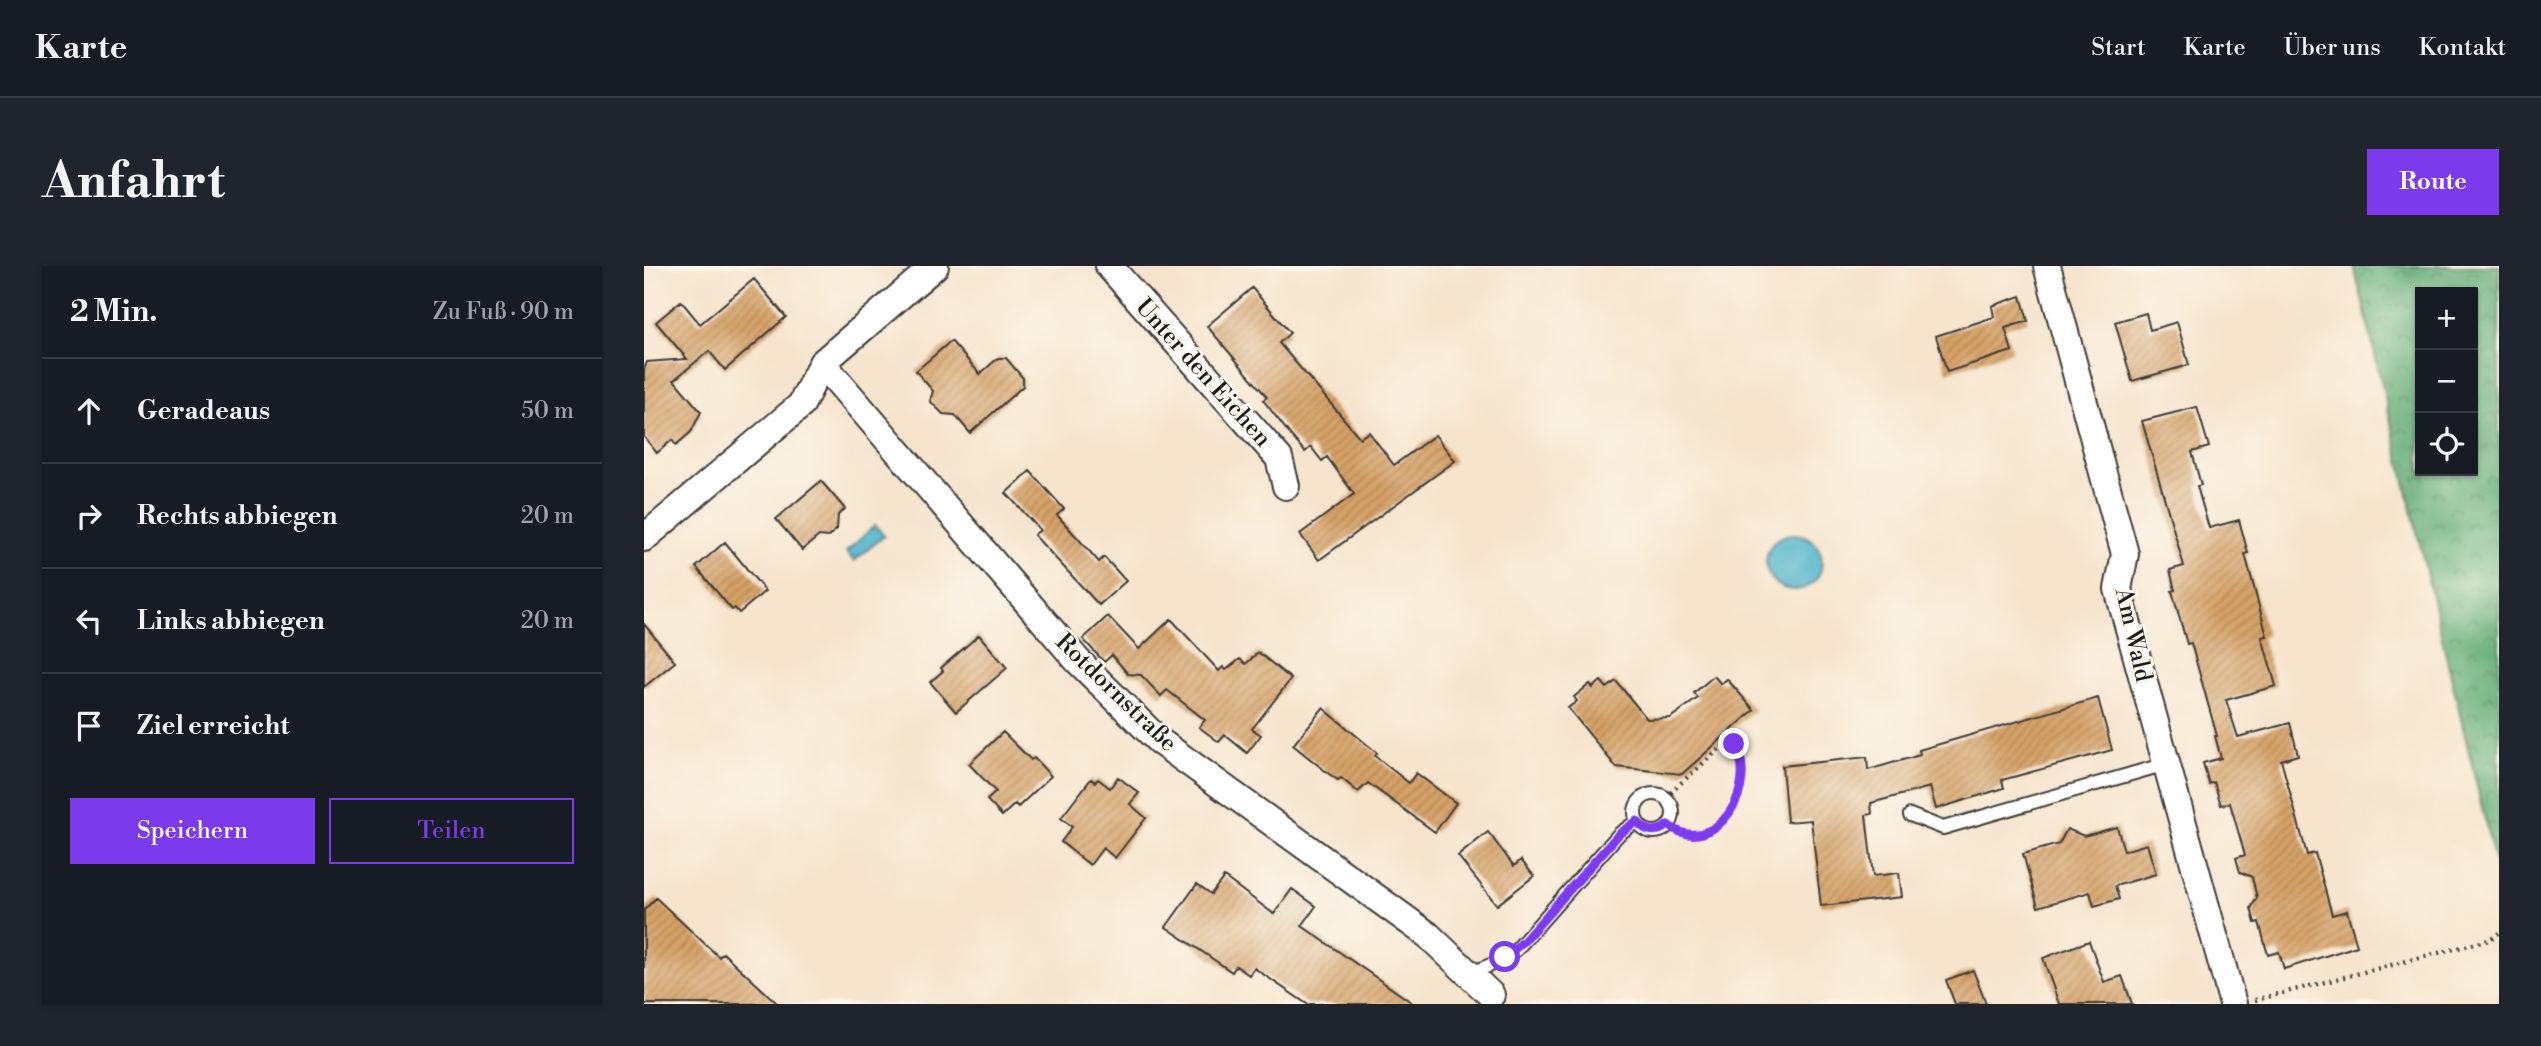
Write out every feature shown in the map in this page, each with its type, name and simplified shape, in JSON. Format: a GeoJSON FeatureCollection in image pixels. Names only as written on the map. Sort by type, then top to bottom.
{"type":"FeatureCollection","features":[{"type":"Feature","properties":{"kind":"street"},"geometry":{"type":"LineString","coordinates":[[644,538],[801,405],[822,363],[935,266]]}},
{"type":"Feature","properties":{"kind":"street","name":"Unter den Eichen"},"geometry":{"type":"LineString","coordinates":[[1109,266],[1279,458],[1286,486]]}},
{"type":"Feature","properties":{"kind":"street","name":"Am Wald"},"geometry":{"type":"LineString","coordinates":[[2047,266],[2125,554],[2118,589],[2166,764],[2243,1003]]}},
{"type":"Feature","properties":{"kind":"street","name":"Rotdornstraße"},"geometry":{"type":"LineString","coordinates":[[822,363],[1077,660],[1159,741],[1428,935],[1491,995]]}},
{"type":"Feature","properties":{"kind":"lane"},"geometry":{"type":"LineString","coordinates":[[1910,815],[1943,828],[2166,764]]}},
{"type":"Feature","properties":{"kind":"lane"},"geometry":{"type":"LineString","coordinates":[[1655,794],[1666,798],[1672,807],[1673,815],[1668,825],[1657,831],[1643,828],[1637,821],[1636,808],[1643,798],[1655,794]]}},
{"type":"Feature","properties":{"kind":"lane"},"geometry":{"type":"LineString","coordinates":[[1468,974],[1495,963],[1516,950],[1619,834],[1637,821]]}},
{"type":"Feature","properties":{"kind":"path"},"geometry":{"type":"LineString","coordinates":[[1666,798],[1725,744]]}},
{"type":"Feature","properties":{"kind":"path"},"geometry":{"type":"LineString","coordinates":[[1668,825],[1676,831],[1693,836],[1711,830],[1725,818],[1738,796],[1744,770],[1734,744]]}},
{"type":"Feature","properties":{"kind":"path"},"geometry":{"type":"LineString","coordinates":[[2243,1003],[2489,940],[2499,933]]}},
{"type":"Feature","properties":{"kind":"green space"},"geometry":{"type":"Polygon","coordinates":[[[2354,266],[2499,266],[2499,880],[2354,266]]]}},
{"type":"Feature","properties":{"kind":"water"},"geometry":{"type":"Polygon","coordinates":[[[875,525],[884,536],[854,561],[846,552],[875,525]]]}},
{"type":"Feature","properties":{"kind":"water"},"geometry":{"type":"Polygon","coordinates":[[[1788,534],[1800,534],[1814,542],[1822,556],[1820,573],[1814,582],[1800,590],[1788,590],[1771,578],[1766,568],[1766,556],[1778,539],[1788,534]]]}},
{"type":"Feature","properties":{"kind":"building"},"geometry":{"type":"Polygon","coordinates":[[[754,279],[786,317],[725,370],[709,351],[674,380],[701,412],[691,432],[676,445],[672,440],[657,453],[644,437],[644,370],[647,362],[687,359],[656,322],[681,301],[700,324],[754,279]]]}},
{"type":"Feature","properties":{"kind":"building"},"geometry":{"type":"Polygon","coordinates":[[[1252,288],[1290,333],[1279,343],[1360,438],[1369,432],[1394,465],[1435,435],[1455,461],[1319,560],[1300,534],[1354,494],[1327,457],[1322,461],[1311,447],[1305,452],[1263,400],[1267,397],[1207,326],[1252,288]]]}},
{"type":"Feature","properties":{"kind":"building"},"geometry":{"type":"Polygon","coordinates":[[[2021,296],[2028,321],[2005,328],[2012,351],[1947,372],[1936,336],[1994,317],[1992,306],[2021,296]]]}},
{"type":"Feature","properties":{"kind":"building"},"geometry":{"type":"Polygon","coordinates":[[[2146,313],[2150,330],[2177,322],[2189,365],[2132,381],[2115,322],[2146,313]]]}},
{"type":"Feature","properties":{"kind":"building"},"geometry":{"type":"Polygon","coordinates":[[[951,341],[980,374],[998,358],[1006,358],[1023,378],[1023,386],[970,433],[955,415],[943,414],[930,401],[933,391],[916,371],[951,341]]]}},
{"type":"Feature","properties":{"kind":"building"},"geometry":{"type":"Polygon","coordinates":[[[2197,407],[2209,447],[2192,452],[2201,485],[2197,486],[2209,528],[2239,520],[2248,553],[2245,554],[2267,636],[2262,637],[2276,686],[2226,700],[2238,737],[2290,723],[2298,755],[2281,760],[2307,855],[2315,853],[2332,915],[2347,911],[2357,946],[2284,969],[2279,952],[2268,955],[2259,922],[2255,923],[2251,908],[2257,898],[2252,877],[2240,872],[2236,858],[2245,855],[2230,803],[2221,805],[2214,782],[2209,784],[2203,763],[2221,758],[2191,643],[2187,644],[2172,591],[2175,590],[2170,570],[2184,566],[2142,421],[2197,407]]]}},
{"type":"Feature","properties":{"kind":"building"},"geometry":{"type":"Polygon","coordinates":[[[1030,471],[1064,509],[1057,515],[1099,562],[1104,557],[1126,581],[1099,605],[1034,535],[1040,530],[1006,493],[1030,471]]]}},
{"type":"Feature","properties":{"kind":"building"},"geometry":{"type":"Polygon","coordinates":[[[821,481],[845,509],[838,515],[837,529],[828,537],[819,536],[802,550],[776,519],[821,481]]]}},
{"type":"Feature","properties":{"kind":"building"},"geometry":{"type":"Polygon","coordinates":[[[725,542],[765,591],[739,613],[735,608],[732,610],[696,567],[725,542]]]}},
{"type":"Feature","properties":{"kind":"building"},"geometry":{"type":"Polygon","coordinates":[[[1108,616],[1139,649],[1171,619],[1219,671],[1223,667],[1226,670],[1240,659],[1246,664],[1258,652],[1291,679],[1252,729],[1261,735],[1247,753],[1225,735],[1219,742],[1199,727],[1205,720],[1167,690],[1161,696],[1141,675],[1128,674],[1112,655],[1104,662],[1083,639],[1108,616]]]}},
{"type":"Feature","properties":{"kind":"building"},"geometry":{"type":"Polygon","coordinates":[[[644,624],[675,662],[644,687],[644,624]]]}},
{"type":"Feature","properties":{"kind":"building"},"geometry":{"type":"Polygon","coordinates":[[[979,635],[1007,668],[956,712],[930,682],[943,671],[941,668],[979,635]]]}},
{"type":"Feature","properties":{"kind":"building"},"geometry":{"type":"Polygon","coordinates":[[[1714,676],[1721,684],[1727,679],[1754,710],[1682,774],[1616,767],[1568,708],[1577,701],[1574,697],[1590,684],[1593,688],[1601,681],[1607,688],[1616,681],[1647,719],[1670,718],[1698,698],[1694,693],[1714,676]]]}},
{"type":"Feature","properties":{"kind":"building"},"geometry":{"type":"Polygon","coordinates":[[[2098,698],[2112,750],[2002,780],[2004,788],[1936,809],[1930,787],[1871,803],[1872,814],[1866,815],[1873,876],[1899,873],[1902,897],[1821,906],[1811,820],[1787,822],[1782,766],[1867,757],[1868,770],[1920,755],[1919,750],[2098,698]]]}},
{"type":"Feature","properties":{"kind":"building"},"geometry":{"type":"Polygon","coordinates":[[[1323,708],[1409,783],[1416,773],[1456,803],[1435,832],[1368,783],[1358,792],[1341,778],[1338,780],[1329,774],[1293,745],[1323,708]]]}},
{"type":"Feature","properties":{"kind":"building"},"geometry":{"type":"Polygon","coordinates":[[[1003,732],[1051,776],[1018,807],[1015,804],[1002,816],[987,800],[996,792],[969,764],[1003,732]]]}},
{"type":"Feature","properties":{"kind":"building"},"geometry":{"type":"Polygon","coordinates":[[[1118,777],[1139,793],[1130,804],[1146,818],[1115,858],[1103,848],[1090,865],[1061,842],[1072,827],[1061,818],[1091,779],[1095,782],[1098,779],[1110,788],[1118,777]]]}},
{"type":"Feature","properties":{"kind":"building"},"geometry":{"type":"Polygon","coordinates":[[[2117,827],[2124,851],[2147,844],[2156,874],[2115,886],[2119,899],[2094,906],[2090,892],[2038,907],[2023,854],[2059,844],[2067,829],[2084,836],[2117,827]]]}},
{"type":"Feature","properties":{"kind":"building"},"geometry":{"type":"Polygon","coordinates":[[[1488,832],[1514,866],[1521,860],[1534,876],[1497,905],[1458,856],[1488,832]]]}},
{"type":"Feature","properties":{"kind":"building"},"geometry":{"type":"Polygon","coordinates":[[[1224,877],[1274,914],[1292,889],[1316,906],[1302,926],[1414,1004],[1307,1004],[1254,968],[1249,975],[1236,966],[1232,972],[1166,927],[1197,884],[1211,894],[1224,877]]]}},
{"type":"Feature","properties":{"kind":"building"},"geometry":{"type":"Polygon","coordinates":[[[656,898],[719,957],[723,953],[778,1004],[644,1004],[644,910],[656,898]]]}},
{"type":"Feature","properties":{"kind":"building"},"geometry":{"type":"Polygon","coordinates":[[[2089,941],[2104,982],[2122,976],[2132,1004],[2059,1004],[2043,958],[2089,941]]]}},
{"type":"Feature","properties":{"kind":"building"},"geometry":{"type":"Polygon","coordinates":[[[1973,970],[1986,1004],[1955,1004],[1946,980],[1973,970]]]}},
{"type":"Feature","properties":{"kind":"route"},"geometry":{"type":"LineString","coordinates":[[1505,957],[1516,950],[1619,834],[1637,821],[1643,828],[1652,831],[1664,829],[1668,825],[1684,835],[1693,836],[1703,834],[1718,825],[1734,804],[1742,783],[1744,770],[1734,744]]}}]}
